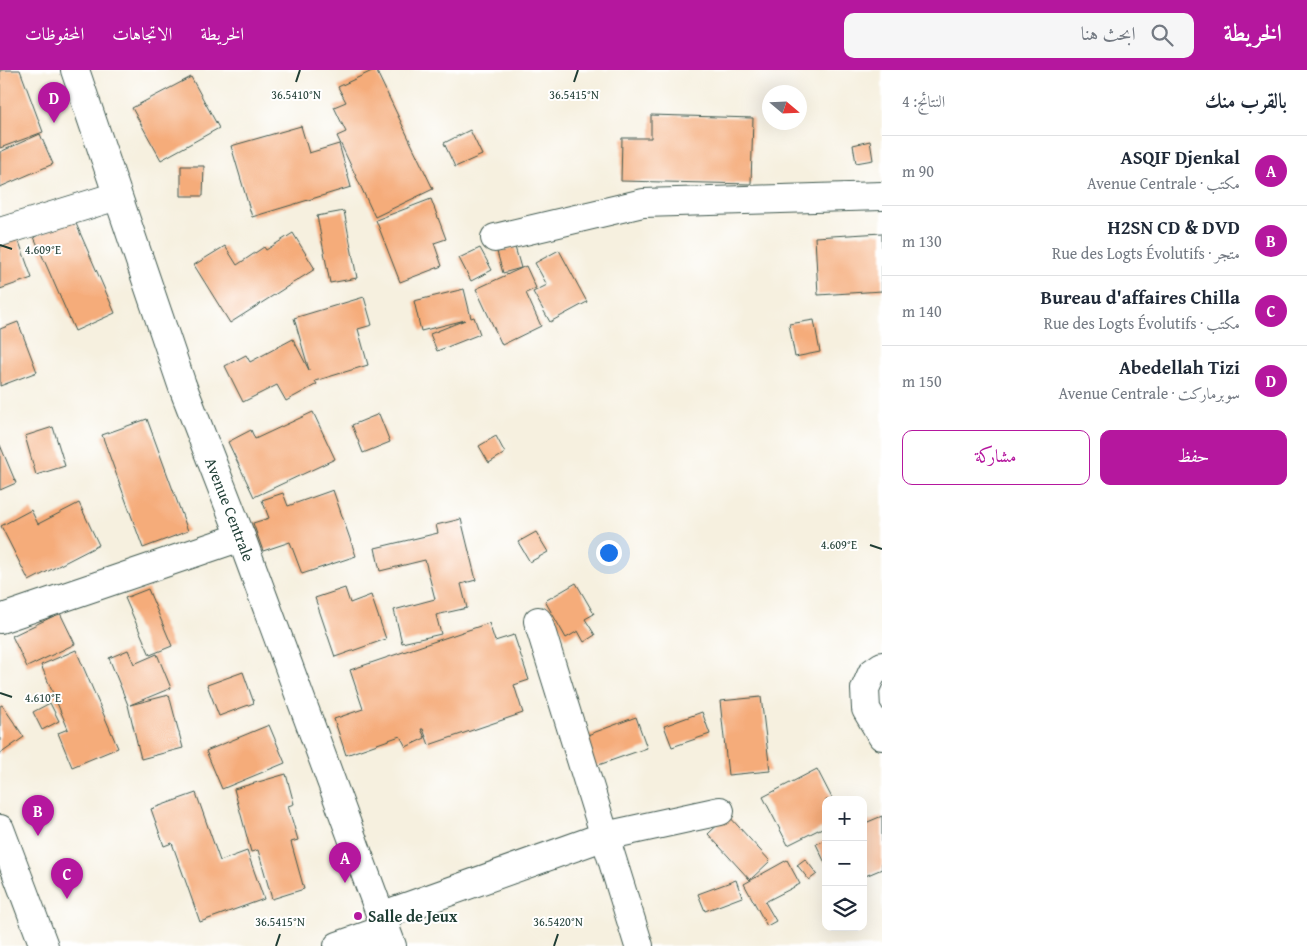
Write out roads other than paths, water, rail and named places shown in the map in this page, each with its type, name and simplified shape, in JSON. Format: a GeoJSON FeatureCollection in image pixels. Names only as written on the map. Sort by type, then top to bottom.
{"type":"FeatureCollection","features":[{"type":"Feature","properties":{"kind":"street","name":"Avenue Centrale"},"geometry":{"type":"LineString","coordinates":[[74,70],[182,385],[241,537],[387,930]]}},
{"type":"Feature","properties":{"kind":"street"},"geometry":{"type":"LineString","coordinates":[[0,232],[117,196]]}},
{"type":"Feature","properties":{"kind":"street"},"geometry":{"type":"LineString","coordinates":[[495,238],[643,203],[743,198],[882,196]]}},
{"type":"Feature","properties":{"kind":"street"},"geometry":{"type":"LineString","coordinates":[[0,619],[241,537]]}},
{"type":"Feature","properties":{"kind":"street"},"geometry":{"type":"LineString","coordinates":[[538,621],[639,946]]}},
{"type":"Feature","properties":{"kind":"street"},"geometry":{"type":"LineString","coordinates":[[882,666],[872,673],[865,690],[866,709],[882,736]]}},
{"type":"Feature","properties":{"kind":"street"},"geometry":{"type":"LineString","coordinates":[[338,946],[387,930],[605,836],[720,811]]}},
{"type":"Feature","properties":{"kind":"street"},"geometry":{"type":"LineString","coordinates":[[0,829],[44,946]]}},
{"type":"Feature","properties":{"kind":"place","name":"Abedellah Tizi"},"geometry":{"type":"Point","coordinates":[54,123]}},
{"type":"Feature","properties":{"kind":"place","name":"H2SN CD & DVD"},"geometry":{"type":"Point","coordinates":[38,836]}},
{"type":"Feature","properties":{"kind":"place","name":"ASQIF Djenkal"},"geometry":{"type":"Point","coordinates":[345,883]}},
{"type":"Feature","properties":{"kind":"place","name":"Bureau d'affaires Chilla"},"geometry":{"type":"Point","coordinates":[67,899]}},
{"type":"Feature","properties":{"kind":"place","name":"Salle de Jeux"},"geometry":{"type":"Point","coordinates":[358,916]}}]}
